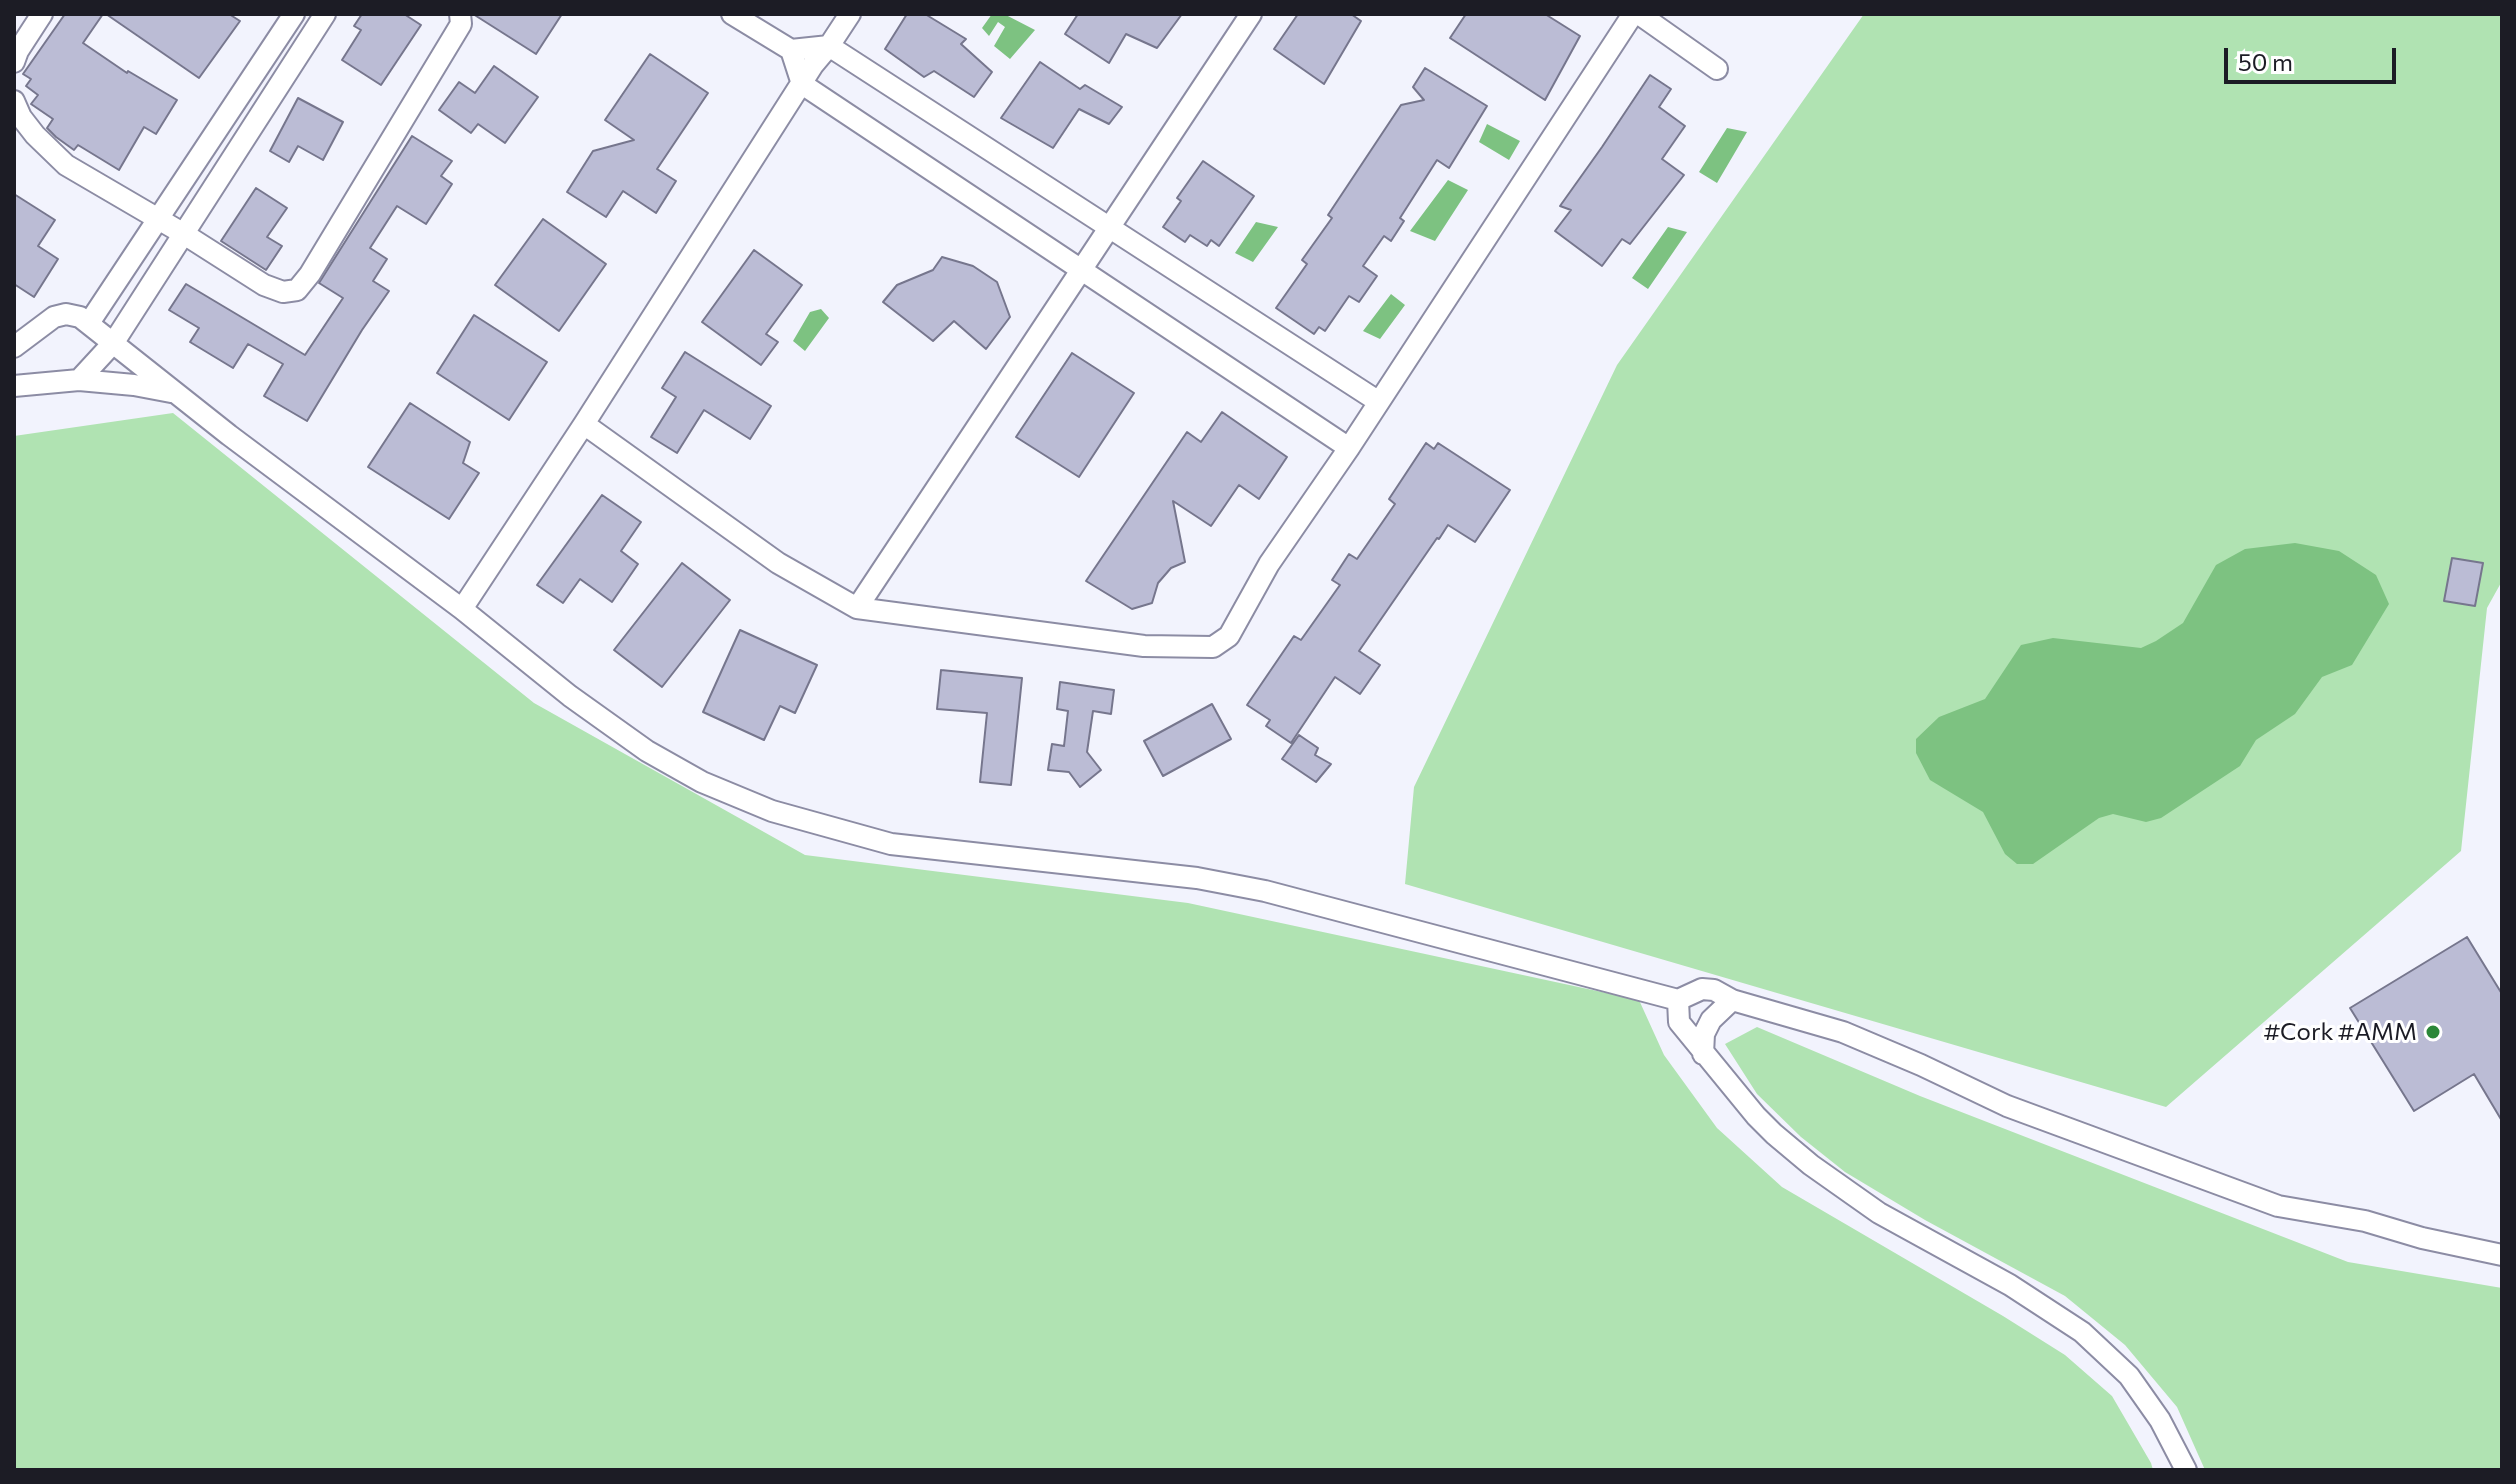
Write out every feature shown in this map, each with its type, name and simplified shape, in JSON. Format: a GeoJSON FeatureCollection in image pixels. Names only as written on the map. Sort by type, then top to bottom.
{"type":"FeatureCollection","features":[{"type":"Feature","properties":{"kind":"street"},"geometry":{"type":"LineString","coordinates":[[14,62],[42,14]]}},
{"type":"Feature","properties":{"kind":"street"},"geometry":{"type":"LineString","coordinates":[[89,323],[294,14]]}},
{"type":"Feature","properties":{"kind":"street"},"geometry":{"type":"LineString","coordinates":[[79,380],[114,342],[325,14]]}},
{"type":"Feature","properties":{"kind":"street"},"geometry":{"type":"LineString","coordinates":[[14,101],[21,117],[35,135],[66,165],[264,285],[283,292],[297,290],[310,274],[461,24],[460,14]]}},
{"type":"Feature","properties":{"kind":"street"},"geometry":{"type":"LineString","coordinates":[[732,14],[791,50],[829,46],[1379,402]]}},
{"type":"Feature","properties":{"kind":"street"},"geometry":{"type":"LineString","coordinates":[[462,609],[813,65],[850,14]]}},
{"type":"Feature","properties":{"kind":"street"},"geometry":{"type":"LineString","coordinates":[[857,608],[1251,14]]}},
{"type":"Feature","properties":{"kind":"street"},"geometry":{"type":"LineString","coordinates":[[584,424],[778,563],[857,608],[1144,646],[1213,647],[1229,636],[1269,564],[1636,14],[1717,69]]}},
{"type":"Feature","properties":{"kind":"street"},"geometry":{"type":"LineString","coordinates":[[791,50],[802,84],[1349,448]]}},
{"type":"Feature","properties":{"kind":"street"},"geometry":{"type":"LineString","coordinates":[[14,347],[54,317],[73,315],[89,323],[175,392],[462,609],[570,696],[647,751],[702,782],[782,815],[891,844],[1156,872],[1265,891],[1678,1000],[1702,989],[1714,990],[1732,1000],[1843,1032],[2035,1117],[2278,1206],[2365,1221],[2422,1238],[2502,1255]]}},
{"type":"Feature","properties":{"kind":"street"},"geometry":{"type":"LineString","coordinates":[[14,386],[79,380],[175,392]]}},
{"type":"Feature","properties":{"kind":"street"},"geometry":{"type":"LineString","coordinates":[[1678,1000],[1679,1022],[1765,1125],[1811,1165],[1879,1213],[2021,1292],[2082,1332],[2129,1376],[2160,1420],[2186,1470]]}},
{"type":"Feature","properties":{"kind":"street"},"geometry":{"type":"LineString","coordinates":[[1703,1054],[1704,1034],[1711,1020],[1732,1000]]}},
{"type":"Feature","properties":{"kind":"shaded area"},"geometry":{"type":"Polygon","coordinates":[[[992,14],[1004,14],[1035,30],[1010,59],[994,46],[1005,27],[998,22],[989,36],[982,28],[992,14]]]}},
{"type":"Feature","properties":{"kind":"shaded area"},"geometry":{"type":"Polygon","coordinates":[[[1864,14],[2502,14],[2502,581],[2487,608],[2461,851],[2166,1107],[1405,884],[1414,787],[1617,365],[1864,14]]]}},
{"type":"Feature","properties":{"kind":"shaded area"},"geometry":{"type":"Polygon","coordinates":[[[1487,124],[1520,141],[1509,160],[1479,142],[1487,124]]]}},
{"type":"Feature","properties":{"kind":"shaded area"},"geometry":{"type":"Polygon","coordinates":[[[1727,128],[1747,132],[1717,183],[1699,172],[1727,128]]]}},
{"type":"Feature","properties":{"kind":"shaded area"},"geometry":{"type":"Polygon","coordinates":[[[1448,180],[1468,190],[1435,241],[1410,231],[1448,180]]]}},
{"type":"Feature","properties":{"kind":"shaded area"},"geometry":{"type":"Polygon","coordinates":[[[1256,222],[1278,227],[1253,262],[1235,253],[1256,222]]]}},
{"type":"Feature","properties":{"kind":"shaded area"},"geometry":{"type":"Polygon","coordinates":[[[1668,227],[1687,232],[1648,289],[1632,278],[1668,227]]]}},
{"type":"Feature","properties":{"kind":"shaded area"},"geometry":{"type":"Polygon","coordinates":[[[1391,294],[1405,305],[1380,339],[1363,331],[1391,294]]]}},
{"type":"Feature","properties":{"kind":"shaded area"},"geometry":{"type":"Polygon","coordinates":[[[821,309],[829,318],[805,351],[793,341],[810,312],[821,309]]]}},
{"type":"Feature","properties":{"kind":"shaded area"},"geometry":{"type":"Polygon","coordinates":[[[173,413],[534,703],[805,855],[1188,903],[1639,1000],[1664,1055],[1717,1128],[1782,1187],[2065,1355],[2112,1396],[2153,1470],[14,1470],[14,436],[173,413]]]}},
{"type":"Feature","properties":{"kind":"shaded area"},"geometry":{"type":"Polygon","coordinates":[[[2295,543],[2339,551],[2376,575],[2389,604],[2352,665],[2322,677],[2295,714],[2256,740],[2240,766],[2161,818],[2146,822],[2113,814],[2099,818],[2033,864],[2017,864],[2005,854],[1983,812],[1930,780],[1916,753],[1916,739],[1939,717],[1985,699],[2021,645],[2053,638],[2141,648],[2183,623],[2216,565],[2245,549],[2295,543]]]}},
{"type":"Feature","properties":{"kind":"shaded area"},"geometry":{"type":"Polygon","coordinates":[[[1757,1027],[1920,1096],[2348,1262],[2502,1288],[2502,1470],[2205,1470],[2177,1407],[2125,1345],[2065,1296],[1925,1220],[1845,1172],[1801,1137],[1757,1094],[1725,1044],[1757,1027]]]}},
{"type":"Feature","properties":{"kind":"building"},"geometry":{"type":"Polygon","coordinates":[[[65,14],[103,14],[83,43],[127,73],[177,100],[156,134],[144,127],[119,170],[78,145],[74,150],[56,137],[47,128],[53,119],[31,104],[38,95],[26,86],[31,79],[23,74],[65,14]]]}},
{"type":"Feature","properties":{"kind":"building"},"geometry":{"type":"Polygon","coordinates":[[[106,14],[229,14],[240,21],[199,78],[106,14]]]}},
{"type":"Feature","properties":{"kind":"building"},"geometry":{"type":"Polygon","coordinates":[[[362,14],[404,14],[421,25],[381,85],[342,60],[361,30],[354,26],[362,14]]]}},
{"type":"Feature","properties":{"kind":"building"},"geometry":{"type":"Polygon","coordinates":[[[473,14],[562,14],[536,54],[473,14]]]}},
{"type":"Feature","properties":{"kind":"building"},"geometry":{"type":"Polygon","coordinates":[[[907,14],[925,14],[966,39],[961,44],[992,72],[974,97],[934,71],[924,77],[885,49],[907,14]]]}},
{"type":"Feature","properties":{"kind":"building"},"geometry":{"type":"Polygon","coordinates":[[[1078,14],[1182,14],[1157,48],[1126,34],[1109,63],[1065,34],[1078,14]]]}},
{"type":"Feature","properties":{"kind":"building"},"geometry":{"type":"Polygon","coordinates":[[[1298,14],[1351,14],[1361,21],[1324,84],[1274,49],[1298,14]]]}},
{"type":"Feature","properties":{"kind":"building"},"geometry":{"type":"Polygon","coordinates":[[[1466,14],[1545,14],[1580,36],[1545,100],[1450,38],[1466,14]]]}},
{"type":"Feature","properties":{"kind":"building"},"geometry":{"type":"Polygon","coordinates":[[[650,54],[708,93],[657,169],[676,181],[656,213],[623,191],[606,217],[567,192],[593,151],[634,140],[605,120],[650,54]]]}},
{"type":"Feature","properties":{"kind":"building"},"geometry":{"type":"Polygon","coordinates":[[[1040,62],[1080,89],[1085,85],[1122,107],[1109,124],[1079,109],[1053,148],[1001,118],[1040,62]]]}},
{"type":"Feature","properties":{"kind":"building"},"geometry":{"type":"Polygon","coordinates":[[[494,66],[538,97],[505,143],[478,124],[471,133],[439,110],[459,82],[475,93],[494,66]]]}},
{"type":"Feature","properties":{"kind":"building"},"geometry":{"type":"Polygon","coordinates":[[[1425,68],[1487,106],[1449,168],[1437,160],[1400,218],[1404,221],[1391,241],[1384,236],[1363,266],[1377,276],[1359,302],[1349,296],[1325,331],[1319,327],[1314,334],[1276,308],[1307,264],[1302,260],[1332,218],[1328,215],[1401,105],[1424,100],[1413,87],[1425,68]]]}},
{"type":"Feature","properties":{"kind":"building"},"geometry":{"type":"Polygon","coordinates":[[[1650,75],[1671,89],[1659,107],[1685,126],[1662,159],[1684,175],[1630,244],[1622,239],[1602,266],[1555,231],[1571,210],[1560,206],[1650,75]]]}},
{"type":"Feature","properties":{"kind":"building"},"geometry":{"type":"Polygon","coordinates":[[[298,98],[343,122],[323,160],[298,146],[289,162],[270,151],[298,98]]]}},
{"type":"Feature","properties":{"kind":"building"},"geometry":{"type":"Polygon","coordinates":[[[412,136],[452,161],[441,176],[452,184],[426,224],[397,206],[370,248],[387,259],[373,281],[389,291],[307,421],[264,396],[283,364],[248,344],[233,368],[190,342],[199,328],[169,310],[186,284],[305,355],[343,298],[319,283],[412,136]]]}},
{"type":"Feature","properties":{"kind":"building"},"geometry":{"type":"Polygon","coordinates":[[[1203,161],[1254,196],[1219,246],[1211,240],[1207,246],[1190,235],[1185,242],[1163,227],[1181,201],[1177,198],[1203,161]]]}},
{"type":"Feature","properties":{"kind":"building"},"geometry":{"type":"Polygon","coordinates":[[[256,188],[287,208],[267,237],[282,246],[266,270],[221,241],[256,188]]]}},
{"type":"Feature","properties":{"kind":"building"},"geometry":{"type":"Polygon","coordinates":[[[14,194],[55,220],[38,246],[58,259],[34,297],[14,284],[14,194]]]}},
{"type":"Feature","properties":{"kind":"building"},"geometry":{"type":"Polygon","coordinates":[[[543,219],[606,264],[559,331],[495,285],[543,219]]]}},
{"type":"Feature","properties":{"kind":"building"},"geometry":{"type":"Polygon","coordinates":[[[754,250],[802,285],[766,334],[778,342],[761,365],[702,322],[754,250]]]}},
{"type":"Feature","properties":{"kind":"building"},"geometry":{"type":"Polygon","coordinates":[[[942,257],[973,266],[997,282],[1010,317],[986,349],[954,321],[933,341],[883,302],[897,285],[933,270],[942,257]]]}},
{"type":"Feature","properties":{"kind":"building"},"geometry":{"type":"Polygon","coordinates":[[[474,315],[547,362],[509,420],[437,373],[474,315]]]}},
{"type":"Feature","properties":{"kind":"building"},"geometry":{"type":"Polygon","coordinates":[[[685,352],[771,406],[750,439],[704,410],[677,453],[651,437],[676,397],[662,388],[685,352]]]}},
{"type":"Feature","properties":{"kind":"building"},"geometry":{"type":"Polygon","coordinates":[[[1072,353],[1134,393],[1079,477],[1016,437],[1072,353]]]}},
{"type":"Feature","properties":{"kind":"building"},"geometry":{"type":"Polygon","coordinates":[[[410,403],[470,442],[463,463],[479,473],[449,519],[368,467],[410,403]]]}},
{"type":"Feature","properties":{"kind":"building"},"geometry":{"type":"Polygon","coordinates":[[[1222,412],[1287,457],[1259,499],[1239,485],[1211,526],[1173,501],[1185,562],[1171,568],[1158,583],[1152,603],[1132,609],[1086,581],[1187,432],[1201,442],[1222,412]]]}},
{"type":"Feature","properties":{"kind":"building"},"geometry":{"type":"Polygon","coordinates":[[[1426,443],[1434,449],[1438,443],[1510,490],[1475,542],[1448,525],[1359,651],[1380,665],[1360,694],[1335,677],[1291,743],[1266,726],[1270,720],[1247,705],[1294,636],[1301,640],[1340,585],[1332,580],[1349,554],[1357,559],[1395,504],[1389,499],[1426,443]]]}},
{"type":"Feature","properties":{"kind":"building"},"geometry":{"type":"Polygon","coordinates":[[[602,495],[641,522],[621,551],[638,564],[612,602],[580,579],[563,603],[537,585],[602,495]]]}},
{"type":"Feature","properties":{"kind":"building"},"geometry":{"type":"Polygon","coordinates":[[[2452,558],[2483,563],[2475,606],[2444,601],[2452,558]]]}},
{"type":"Feature","properties":{"kind":"building"},"geometry":{"type":"Polygon","coordinates":[[[682,563],[730,600],[662,687],[614,650],[682,563]]]}},
{"type":"Feature","properties":{"kind":"building"},"geometry":{"type":"Polygon","coordinates":[[[740,630],[817,665],[795,713],[780,706],[764,740],[703,712],[740,630]]]}},
{"type":"Feature","properties":{"kind":"building"},"geometry":{"type":"Polygon","coordinates":[[[941,670],[1022,678],[1011,785],[980,782],[987,713],[937,709],[941,670]]]}},
{"type":"Feature","properties":{"kind":"building"},"geometry":{"type":"Polygon","coordinates":[[[1060,682],[1114,690],[1111,714],[1093,711],[1087,752],[1101,770],[1080,787],[1069,772],[1048,770],[1052,744],[1064,746],[1068,711],[1057,709],[1060,682]]]}},
{"type":"Feature","properties":{"kind":"building"},"geometry":{"type":"Polygon","coordinates":[[[1212,704],[1231,739],[1163,776],[1144,741],[1212,704]]]}},
{"type":"Feature","properties":{"kind":"building"},"geometry":{"type":"Polygon","coordinates":[[[1299,735],[1318,748],[1315,755],[1331,764],[1316,782],[1282,759],[1299,735]]]}},
{"type":"Feature","properties":{"kind":"building","name":"#Cork #AMM"},"geometry":{"type":"Polygon","coordinates":[[[2467,937],[2502,994],[2502,1121],[2474,1074],[2414,1111],[2350,1008],[2467,937]]]}},
{"type":"Feature","properties":{"kind":"place","name":"#Cork #AMM"},"geometry":{"type":"Point","coordinates":[2433,1032]}}]}
